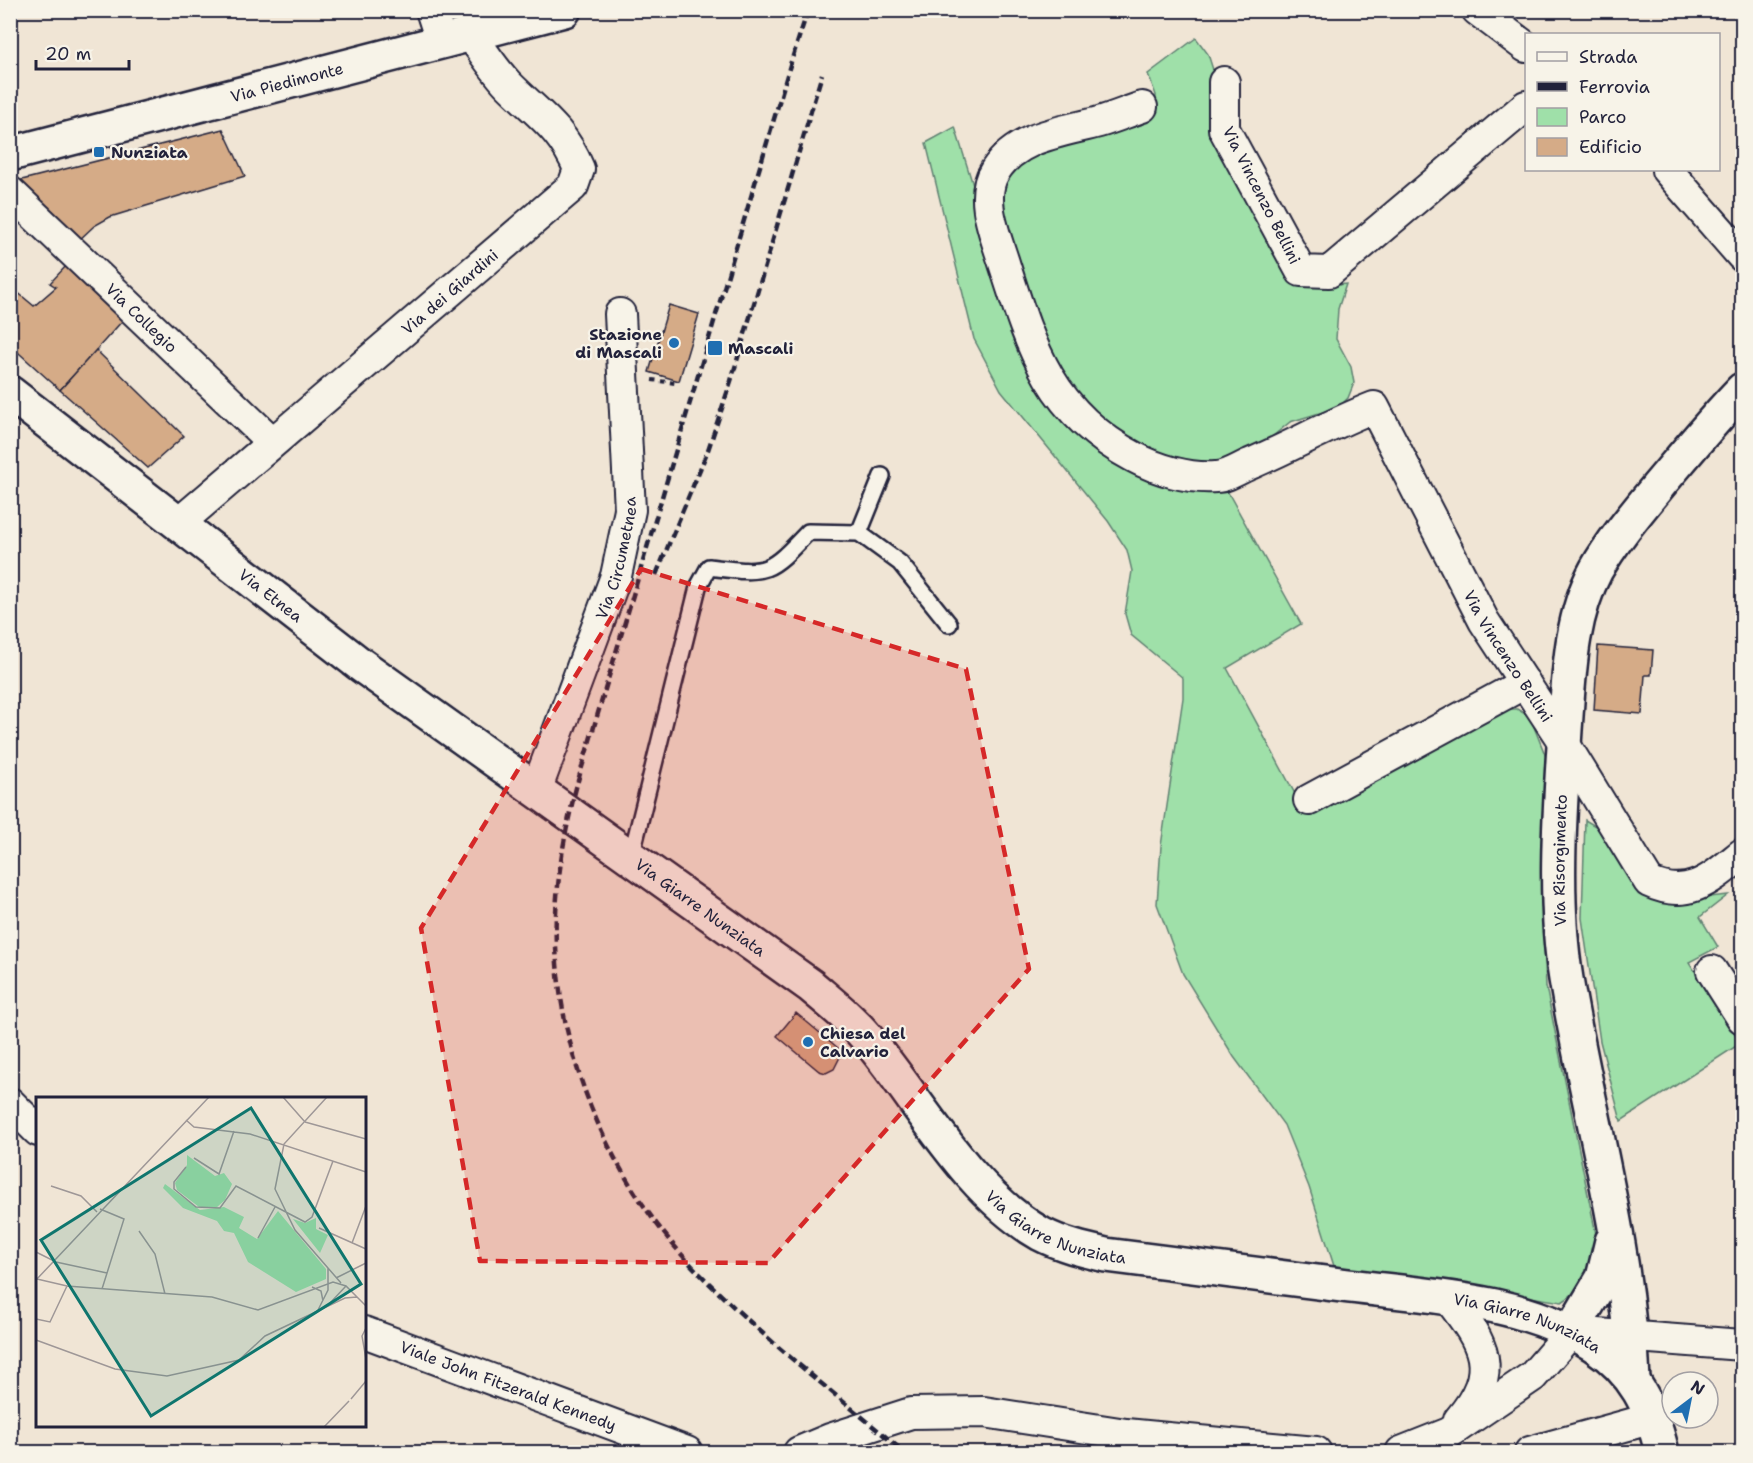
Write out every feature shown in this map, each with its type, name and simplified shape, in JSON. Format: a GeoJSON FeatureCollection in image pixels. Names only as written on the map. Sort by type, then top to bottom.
{"type":"FeatureCollection","features":[{"type":"Feature","properties":{"kind":"street","name":"Via dei Giardini"},"geometry":{"type":"LineString","coordinates":[[179,523],[573,186],[579,169],[570,148],[554,125],[455,37],[431,10]]}},
{"type":"Feature","properties":{"kind":"street","name":"Via Piedimonte"},"geometry":{"type":"LineString","coordinates":[[10,154],[564,10]]}},
{"type":"Feature","properties":{"kind":"street"},"geometry":{"type":"LineString","coordinates":[[1477,10],[1525,46]]}},
{"type":"Feature","properties":{"kind":"street","name":"Via Vincenzo Bellini"},"geometry":{"type":"LineString","coordinates":[[1224,82],[1224,129],[1301,272],[1329,272],[1525,108]]}},
{"type":"Feature","properties":{"kind":"street","name":"Via Vincenzo Bellini"},"geometry":{"type":"LineString","coordinates":[[1142,107],[1100,122],[1040,137],[1013,150],[994,172],[988,190],[992,224],[1027,337],[1052,384],[1082,420],[1104,441],[1152,467],[1191,476],[1218,478],[1278,452],[1334,423],[1374,407],[1484,621],[1564,743],[1649,882],[1666,890],[1692,887],[1709,880],[1743,854]]}},
{"type":"Feature","properties":{"kind":"street"},"geometry":{"type":"LineString","coordinates":[[1667,171],[1743,256]]}},
{"type":"Feature","properties":{"kind":"street","name":"Via Collegio"},"geometry":{"type":"LineString","coordinates":[[10,192],[272,442]]}},
{"type":"Feature","properties":{"kind":"street","name":"Via Circumetnea"},"geometry":{"type":"LineString","coordinates":[[537,788],[616,576],[630,510],[620,314]]}},
{"type":"Feature","properties":{"kind":"street","name":"Via Risorgimento"},"geometry":{"type":"LineString","coordinates":[[1633,1380],[1631,1335],[1615,1231],[1565,976],[1559,893],[1564,743],[1578,614],[1596,570],[1635,515],[1715,417],[1743,390]]}},
{"type":"Feature","properties":{"kind":"street","name":"Via Etnea"},"geometry":{"type":"LineString","coordinates":[[10,393],[361,665],[537,788]]}},
{"type":"Feature","properties":{"kind":"street"},"geometry":{"type":"LineString","coordinates":[[1309,800],[1525,683]]}},
{"type":"Feature","properties":{"kind":"street","name":"Via Giarre Nunziata"},"geometry":{"type":"LineString","coordinates":[[537,788],[811,986],[844,1014],[870,1041],[956,1155],[988,1191],[1016,1217],[1041,1233],[1070,1247],[1106,1255],[1449,1299],[1519,1312],[1571,1332],[1611,1359],[1633,1380],[1653,1418],[1662,1452]]}},
{"type":"Feature","properties":{"kind":"street"},"geometry":{"type":"LineString","coordinates":[[1712,971],[1743,1018]]}},
{"type":"Feature","properties":{"kind":"street"},"geometry":{"type":"LineString","coordinates":[[10,1103],[36,1129]]}},
{"type":"Feature","properties":{"kind":"street"},"geometry":{"type":"LineString","coordinates":[[1401,1452],[1449,1433],[1533,1376],[1571,1332],[1603,1278],[1615,1231]]}},
{"type":"Feature","properties":{"kind":"street"},"geometry":{"type":"LineString","coordinates":[[1449,1299],[1476,1333],[1484,1355],[1482,1383],[1474,1402],[1449,1433]]}},
{"type":"Feature","properties":{"kind":"street"},"geometry":{"type":"LineString","coordinates":[[1571,1332],[1743,1345]]}},
{"type":"Feature","properties":{"kind":"street","name":"Viale John Fitzerald Kennedy"},"geometry":{"type":"LineString","coordinates":[[366,1333],[687,1452]]}},
{"type":"Feature","properties":{"kind":"street"},"geometry":{"type":"LineString","coordinates":[[799,1452],[830,1439],[911,1413],[984,1412],[1126,1434],[1316,1452]]}},
{"type":"Feature","properties":{"kind":"street"},"geometry":{"type":"LineString","coordinates":[[1530,1452],[1578,1441],[1653,1418]]}},
{"type":"Feature","properties":{"kind":"lane"},"geometry":{"type":"LineString","coordinates":[[859,532],[882,476]]}},
{"type":"Feature","properties":{"kind":"lane"},"geometry":{"type":"LineString","coordinates":[[630,857],[698,587],[709,567],[756,573],[779,563],[808,532],[859,532],[900,563],[950,624]]}},
{"type":"Feature","properties":{"kind":"highlighted area"},"geometry":{"type":"Polygon","coordinates":[[[641,569],[966,669],[1029,969],[768,1263],[480,1261],[421,928],[641,569]]]}},
{"type":"Feature","properties":{"kind":"green space"},"geometry":{"type":"Polygon","coordinates":[[[1196,38],[1208,54],[1266,236],[1282,268],[1297,281],[1322,286],[1346,284],[1338,309],[1336,339],[1351,367],[1354,383],[1348,398],[1339,407],[1290,422],[1267,441],[1215,466],[1198,466],[1111,436],[1052,365],[998,211],[1005,173],[1018,163],[1054,145],[1141,125],[1155,112],[1156,95],[1148,74],[1196,38]]]}},
{"type":"Feature","properties":{"kind":"green space"},"geometry":{"type":"Polygon","coordinates":[[[955,127],[1017,327],[1067,414],[1225,487],[1301,624],[1227,668],[1300,803],[1505,709],[1517,709],[1530,717],[1546,757],[1542,896],[1546,987],[1598,1244],[1586,1277],[1576,1291],[1562,1302],[1334,1266],[1309,1187],[1284,1125],[1234,1057],[1183,974],[1157,904],[1161,846],[1183,698],[1183,678],[1131,635],[1125,614],[1132,571],[1127,550],[1108,521],[1001,390],[974,339],[926,143],[955,127]]]}},
{"type":"Feature","properties":{"kind":"green space"},"geometry":{"type":"Polygon","coordinates":[[[1585,820],[1597,827],[1640,888],[1682,900],[1728,895],[1700,917],[1718,947],[1689,962],[1741,1043],[1621,1121],[1600,1041],[1582,918],[1585,820]]]}},
{"type":"Feature","properties":{"kind":"building"},"geometry":{"type":"Polygon","coordinates":[[[223,129],[245,176],[110,217],[94,226],[78,241],[18,181],[223,129]]]}},
{"type":"Feature","properties":{"kind":"building"},"geometry":{"type":"Polygon","coordinates":[[[67,265],[124,319],[60,390],[10,345],[10,286],[34,306],[56,287],[50,283],[67,265]]]}},
{"type":"Feature","properties":{"kind":"building","name":"Stazione di Mascali"},"geometry":{"type":"Polygon","coordinates":[[[669,305],[699,314],[679,381],[649,372],[669,305]]]}},
{"type":"Feature","properties":{"kind":"building"},"geometry":{"type":"Polygon","coordinates":[[[96,350],[184,436],[148,468],[60,390],[96,350]]]}},
{"type":"Feature","properties":{"kind":"building"},"geometry":{"type":"Polygon","coordinates":[[[1598,646],[1653,650],[1651,675],[1645,675],[1642,714],[1594,710],[1598,646]]]}},
{"type":"Feature","properties":{"kind":"building","name":"Chiesa del Calvario"},"geometry":{"type":"Polygon","coordinates":[[[796,1013],[838,1048],[841,1055],[834,1069],[826,1073],[819,1071],[777,1036],[796,1013]]]}},
{"type":"Feature","properties":{"kind":"railway"},"geometry":{"type":"LineString","coordinates":[[808,10],[577,784],[566,832],[559,880],[556,913],[557,962],[563,1011],[574,1059],[590,1105],[635,1193],[664,1233],[720,1294],[798,1364],[904,1452]]}},
{"type":"Feature","properties":{"kind":"railway"},"geometry":{"type":"LineString","coordinates":[[656,575],[708,450],[731,381],[822,74]]}},
{"type":"Feature","properties":{"kind":"place","name":"Nunziata"},"geometry":{"type":"Point","coordinates":[99,152]}},
{"type":"Feature","properties":{"kind":"place","name":"Stazione di Mascali"},"geometry":{"type":"Point","coordinates":[674,343]}},
{"type":"Feature","properties":{"kind":"place","name":"Mascali"},"geometry":{"type":"Point","coordinates":[715,348]}},
{"type":"Feature","properties":{"kind":"place","name":"Chiesa del Calvario"},"geometry":{"type":"Point","coordinates":[808,1042]}}]}
